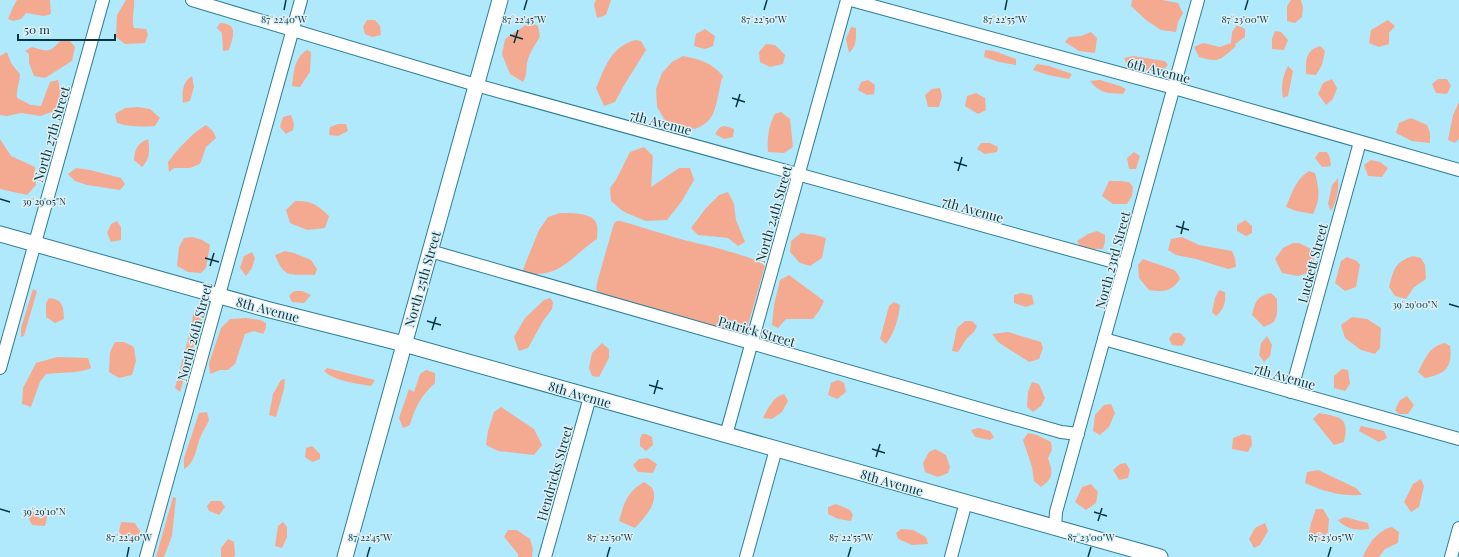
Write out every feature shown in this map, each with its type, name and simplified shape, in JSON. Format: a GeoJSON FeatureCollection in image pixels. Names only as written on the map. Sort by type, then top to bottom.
{"type":"FeatureCollection","features":[{"type":"Feature","properties":{"kind":"street","name":"North 27th Street"},"geometry":{"type":"LineString","coordinates":[[0,368],[103,0]]}},
{"type":"Feature","properties":{"kind":"street","name":"7th Avenue"},"geometry":{"type":"LineString","coordinates":[[192,0],[476,85],[1125,265]]}},
{"type":"Feature","properties":{"kind":"street","name":"North 26th Street"},"geometry":{"type":"LineString","coordinates":[[146,557],[301,0]]}},
{"type":"Feature","properties":{"kind":"street","name":"North 25th Street"},"geometry":{"type":"LineString","coordinates":[[345,557],[500,0]]}},
{"type":"Feature","properties":{"kind":"street","name":"North 24th Street"},"geometry":{"type":"LineString","coordinates":[[726,435],[847,0]]}},
{"type":"Feature","properties":{"kind":"street","name":"6th Avenue"},"geometry":{"type":"LineString","coordinates":[[850,0],[1174,88],[1459,170]]}},
{"type":"Feature","properties":{"kind":"street","name":"North 23rd Street"},"geometry":{"type":"LineString","coordinates":[[1055,527],[1056,512],[1198,0]]}},
{"type":"Feature","properties":{"kind":"street","name":"Luckett Street"},"geometry":{"type":"LineString","coordinates":[[1291,392],[1360,142]]}},
{"type":"Feature","properties":{"kind":"street","name":"8th Avenue"},"geometry":{"type":"LineString","coordinates":[[0,234],[219,295],[404,344],[1158,557]]}},
{"type":"Feature","properties":{"kind":"street","name":"Patrick Street"},"geometry":{"type":"LineString","coordinates":[[430,251],[1061,432],[1078,434]]}},
{"type":"Feature","properties":{"kind":"street","name":"7th Avenue"},"geometry":{"type":"LineString","coordinates":[[1104,339],[1459,439]]}},
{"type":"Feature","properties":{"kind":"street","name":"Hendricks Street"},"geometry":{"type":"LineString","coordinates":[[545,557],[590,397]]}},
{"type":"Feature","properties":{"kind":"street"},"geometry":{"type":"LineString","coordinates":[[746,557],[776,449]]}},
{"type":"Feature","properties":{"kind":"street"},"geometry":{"type":"LineString","coordinates":[[951,557],[966,502]]}},
{"type":"Feature","properties":{"kind":"street"},"geometry":{"type":"LineString","coordinates":[[1451,557],[1459,528]]}},
{"type":"Feature","properties":{"kind":"shaded area"},"geometry":{"type":"Polygon","coordinates":[[[17,0],[50,0],[51,14],[44,16],[26,13],[21,19],[13,21],[8,19],[17,0]]]}},
{"type":"Feature","properties":{"kind":"shaded area"},"geometry":{"type":"Polygon","coordinates":[[[126,0],[134,0],[134,28],[146,29],[148,35],[145,43],[125,44],[116,37],[117,15],[126,0]]]}},
{"type":"Feature","properties":{"kind":"shaded area"},"geometry":{"type":"Polygon","coordinates":[[[596,0],[611,0],[606,15],[597,18],[594,4],[596,0]]]}},
{"type":"Feature","properties":{"kind":"shaded area"},"geometry":{"type":"Polygon","coordinates":[[[1132,0],[1162,0],[1178,3],[1183,13],[1178,22],[1176,32],[1161,30],[1146,20],[1131,6],[1132,0]]]}},
{"type":"Feature","properties":{"kind":"shaded area"},"geometry":{"type":"Polygon","coordinates":[[[1291,0],[1301,0],[1303,7],[1302,17],[1295,23],[1287,21],[1287,6],[1291,0]]]}},
{"type":"Feature","properties":{"kind":"shaded area"},"geometry":{"type":"Polygon","coordinates":[[[367,20],[375,20],[380,26],[381,35],[372,37],[365,34],[363,27],[367,20]]]}},
{"type":"Feature","properties":{"kind":"shaded area"},"geometry":{"type":"Polygon","coordinates":[[[1388,20],[1395,26],[1389,33],[1389,44],[1379,47],[1369,43],[1371,30],[1388,20]]]}},
{"type":"Feature","properties":{"kind":"shaded area"},"geometry":{"type":"Polygon","coordinates":[[[530,22],[538,26],[540,37],[529,56],[526,75],[523,82],[510,74],[502,54],[505,39],[530,22]]]}},
{"type":"Feature","properties":{"kind":"shaded area"},"geometry":{"type":"Polygon","coordinates":[[[220,23],[226,24],[232,28],[233,36],[229,50],[223,51],[222,33],[217,28],[220,23]]]}},
{"type":"Feature","properties":{"kind":"shaded area"},"geometry":{"type":"Polygon","coordinates":[[[1237,25],[1245,29],[1245,37],[1235,44],[1236,46],[1223,57],[1216,60],[1211,60],[1199,57],[1194,47],[1203,43],[1220,47],[1231,43],[1232,32],[1237,25]]]}},
{"type":"Feature","properties":{"kind":"shaded area"},"geometry":{"type":"Polygon","coordinates":[[[851,27],[856,28],[856,38],[855,45],[849,53],[846,39],[851,27]]]}},
{"type":"Feature","properties":{"kind":"shaded area"},"geometry":{"type":"Polygon","coordinates":[[[705,29],[715,36],[713,46],[705,49],[694,46],[696,34],[705,29]]]}},
{"type":"Feature","properties":{"kind":"shaded area"},"geometry":{"type":"Polygon","coordinates":[[[1275,31],[1281,32],[1288,40],[1284,50],[1272,49],[1272,39],[1275,31]]]}},
{"type":"Feature","properties":{"kind":"shaded area"},"geometry":{"type":"Polygon","coordinates":[[[1091,32],[1097,38],[1095,53],[1079,51],[1065,42],[1069,37],[1081,36],[1091,32]]]}},
{"type":"Feature","properties":{"kind":"shaded area"},"geometry":{"type":"Polygon","coordinates":[[[635,40],[641,41],[646,50],[615,102],[604,106],[596,88],[606,65],[614,53],[627,43],[635,40]]]}},
{"type":"Feature","properties":{"kind":"shaded area"},"geometry":{"type":"Polygon","coordinates":[[[60,41],[70,41],[75,47],[72,61],[45,78],[34,76],[29,63],[29,54],[25,51],[32,47],[50,50],[60,41]]]}},
{"type":"Feature","properties":{"kind":"shaded area"},"geometry":{"type":"Polygon","coordinates":[[[766,44],[775,45],[785,55],[783,64],[770,67],[760,62],[759,52],[766,44]]]}},
{"type":"Feature","properties":{"kind":"shaded area"},"geometry":{"type":"Polygon","coordinates":[[[1320,46],[1325,51],[1322,65],[1316,75],[1306,74],[1306,60],[1309,53],[1320,46]]]}},
{"type":"Feature","properties":{"kind":"shaded area"},"geometry":{"type":"Polygon","coordinates":[[[307,50],[311,52],[310,72],[300,87],[292,86],[297,61],[299,57],[307,50]]]}},
{"type":"Feature","properties":{"kind":"shaded area"},"geometry":{"type":"Polygon","coordinates":[[[985,50],[994,51],[1016,59],[1016,65],[999,62],[984,57],[985,50]]]}},
{"type":"Feature","properties":{"kind":"shaded area"},"geometry":{"type":"Polygon","coordinates":[[[7,52],[11,63],[20,74],[17,98],[31,105],[41,106],[50,82],[58,80],[62,97],[55,111],[40,116],[21,113],[7,116],[0,115],[0,56],[7,52]]]}},
{"type":"Feature","properties":{"kind":"shaded area"},"geometry":{"type":"Polygon","coordinates":[[[683,56],[705,62],[723,76],[714,112],[708,121],[695,129],[676,126],[665,120],[657,107],[656,89],[662,73],[672,62],[683,56]]]}},
{"type":"Feature","properties":{"kind":"shaded area"},"geometry":{"type":"Polygon","coordinates":[[[1133,56],[1165,61],[1168,65],[1161,72],[1151,72],[1127,65],[1124,58],[1133,56]]]}},
{"type":"Feature","properties":{"kind":"shaded area"},"geometry":{"type":"Polygon","coordinates":[[[1037,64],[1049,66],[1072,74],[1069,79],[1048,75],[1033,70],[1037,64]]]}},
{"type":"Feature","properties":{"kind":"shaded area"},"geometry":{"type":"Polygon","coordinates":[[[1288,66],[1293,71],[1288,96],[1283,98],[1282,82],[1288,66]]]}},
{"type":"Feature","properties":{"kind":"shaded area"},"geometry":{"type":"Polygon","coordinates":[[[192,76],[194,87],[190,101],[183,103],[184,85],[192,76]]]}},
{"type":"Feature","properties":{"kind":"shaded area"},"geometry":{"type":"Polygon","coordinates":[[[1332,79],[1337,88],[1333,99],[1326,105],[1318,94],[1323,83],[1332,79]]]}},
{"type":"Feature","properties":{"kind":"shaded area"},"geometry":{"type":"Polygon","coordinates":[[[1438,79],[1447,79],[1451,86],[1447,94],[1436,93],[1432,84],[1438,79]]]}},
{"type":"Feature","properties":{"kind":"shaded area"},"geometry":{"type":"Polygon","coordinates":[[[868,80],[875,85],[874,94],[867,95],[858,90],[861,82],[868,80]]]}},
{"type":"Feature","properties":{"kind":"shaded area"},"geometry":{"type":"Polygon","coordinates":[[[1100,80],[1126,89],[1123,94],[1101,91],[1090,81],[1100,80]]]}},
{"type":"Feature","properties":{"kind":"shaded area"},"geometry":{"type":"Polygon","coordinates":[[[940,88],[942,96],[939,107],[928,107],[925,95],[932,89],[940,88]]]}},
{"type":"Feature","properties":{"kind":"shaded area"},"geometry":{"type":"Polygon","coordinates":[[[976,93],[985,98],[986,110],[978,114],[965,106],[967,96],[976,93]]]}},
{"type":"Feature","properties":{"kind":"shaded area"},"geometry":{"type":"Polygon","coordinates":[[[1459,102],[1459,139],[1455,143],[1448,140],[1453,115],[1459,102]]]}},
{"type":"Feature","properties":{"kind":"shaded area"},"geometry":{"type":"Polygon","coordinates":[[[138,107],[150,109],[160,118],[155,126],[145,127],[117,123],[115,114],[125,108],[138,107]]]}},
{"type":"Feature","properties":{"kind":"shaded area"},"geometry":{"type":"Polygon","coordinates":[[[781,112],[790,119],[793,147],[784,153],[768,152],[769,128],[775,114],[781,112]]]}},
{"type":"Feature","properties":{"kind":"shaded area"},"geometry":{"type":"Polygon","coordinates":[[[291,115],[294,124],[293,130],[286,134],[280,127],[283,117],[291,115]]]}},
{"type":"Feature","properties":{"kind":"shaded area"},"geometry":{"type":"Polygon","coordinates":[[[1411,118],[1427,125],[1430,133],[1430,143],[1412,141],[1396,133],[1399,123],[1411,118]]]}},
{"type":"Feature","properties":{"kind":"shaded area"},"geometry":{"type":"Polygon","coordinates":[[[338,124],[346,124],[348,131],[338,136],[329,135],[330,127],[338,124]]]}},
{"type":"Feature","properties":{"kind":"shaded area"},"geometry":{"type":"Polygon","coordinates":[[[206,125],[213,131],[216,138],[206,147],[200,164],[190,168],[174,168],[169,172],[168,162],[195,133],[206,125]]]}},
{"type":"Feature","properties":{"kind":"shaded area"},"geometry":{"type":"Polygon","coordinates":[[[725,126],[734,129],[733,137],[724,139],[715,134],[720,127],[725,126]]]}},
{"type":"Feature","properties":{"kind":"shaded area"},"geometry":{"type":"Polygon","coordinates":[[[0,139],[11,156],[35,167],[36,185],[27,195],[0,189],[0,139]]]}},
{"type":"Feature","properties":{"kind":"shaded area"},"geometry":{"type":"Polygon","coordinates":[[[148,139],[149,154],[147,161],[142,167],[134,160],[135,152],[141,143],[148,139]]]}},
{"type":"Feature","properties":{"kind":"shaded area"},"geometry":{"type":"Polygon","coordinates":[[[981,143],[990,143],[998,147],[997,152],[985,154],[977,149],[981,143]]]}},
{"type":"Feature","properties":{"kind":"shaded area"},"geometry":{"type":"Polygon","coordinates":[[[644,147],[653,156],[651,187],[679,168],[690,168],[694,180],[682,201],[667,220],[646,221],[624,212],[611,201],[610,188],[616,180],[630,152],[644,147]]]}},
{"type":"Feature","properties":{"kind":"shaded area"},"geometry":{"type":"Polygon","coordinates":[[[1134,152],[1140,156],[1136,169],[1129,169],[1127,158],[1134,152]]]}},
{"type":"Feature","properties":{"kind":"shaded area"},"geometry":{"type":"Polygon","coordinates":[[[1319,152],[1327,152],[1330,158],[1331,166],[1322,167],[1315,158],[1319,152]]]}},
{"type":"Feature","properties":{"kind":"shaded area"},"geometry":{"type":"Polygon","coordinates":[[[1371,160],[1380,162],[1388,168],[1382,177],[1368,176],[1364,165],[1371,160]]]}},
{"type":"Feature","properties":{"kind":"shaded area"},"geometry":{"type":"Polygon","coordinates":[[[76,168],[121,178],[125,184],[120,190],[87,185],[75,181],[68,174],[76,168]]]}},
{"type":"Feature","properties":{"kind":"shaded area"},"geometry":{"type":"Polygon","coordinates":[[[1309,171],[1315,173],[1318,189],[1316,209],[1313,214],[1296,211],[1286,207],[1298,182],[1309,171]]]}},
{"type":"Feature","properties":{"kind":"shaded area"},"geometry":{"type":"Polygon","coordinates":[[[1338,178],[1337,195],[1331,211],[1328,204],[1332,185],[1338,178]]]}},
{"type":"Feature","properties":{"kind":"shaded area"},"geometry":{"type":"Polygon","coordinates":[[[1109,181],[1129,182],[1133,187],[1132,196],[1127,204],[1113,204],[1102,196],[1109,181]]]}},
{"type":"Feature","properties":{"kind":"shaded area"},"geometry":{"type":"Polygon","coordinates":[[[728,192],[734,204],[736,220],[745,242],[738,246],[728,238],[698,235],[691,228],[706,208],[719,195],[728,192]]]}},
{"type":"Feature","properties":{"kind":"shaded area"},"geometry":{"type":"Polygon","coordinates":[[[295,201],[310,202],[325,212],[329,216],[325,228],[307,230],[290,223],[286,210],[295,201]]]}},
{"type":"Feature","properties":{"kind":"shaded area"},"geometry":{"type":"Polygon","coordinates":[[[560,213],[582,214],[592,218],[597,226],[597,239],[563,266],[555,270],[535,274],[522,272],[539,230],[548,217],[560,213]]]}},
{"type":"Feature","properties":{"kind":"shaded area"},"geometry":{"type":"Polygon","coordinates":[[[1245,220],[1252,226],[1252,233],[1246,236],[1237,231],[1237,225],[1245,220]]]}},
{"type":"Feature","properties":{"kind":"shaded area"},"geometry":{"type":"Polygon","coordinates":[[[117,221],[121,227],[121,240],[111,242],[107,233],[111,224],[117,221]]]}},
{"type":"Feature","properties":{"kind":"shaded area"},"geometry":{"type":"Polygon","coordinates":[[[617,221],[738,254],[759,262],[765,266],[746,332],[740,335],[600,295],[596,289],[597,283],[614,223],[617,221]]]}},
{"type":"Feature","properties":{"kind":"shaded area"},"geometry":{"type":"Polygon","coordinates":[[[1097,231],[1105,235],[1103,249],[1092,249],[1080,246],[1077,241],[1088,234],[1097,231]]]}},
{"type":"Feature","properties":{"kind":"shaded area"},"geometry":{"type":"Polygon","coordinates":[[[801,233],[826,238],[822,258],[810,266],[800,263],[790,252],[791,241],[801,233]]]}},
{"type":"Feature","properties":{"kind":"shaded area"},"geometry":{"type":"Polygon","coordinates":[[[193,237],[210,245],[206,268],[201,273],[188,272],[177,266],[179,247],[184,238],[193,237]]]}},
{"type":"Feature","properties":{"kind":"shaded area"},"geometry":{"type":"Polygon","coordinates":[[[1182,237],[1199,245],[1232,251],[1235,258],[1236,267],[1228,269],[1196,259],[1176,255],[1168,250],[1171,239],[1182,237]]]}},
{"type":"Feature","properties":{"kind":"shaded area"},"geometry":{"type":"Polygon","coordinates":[[[1293,243],[1299,243],[1311,249],[1314,260],[1310,272],[1298,276],[1282,273],[1275,259],[1283,248],[1293,243]]]}},
{"type":"Feature","properties":{"kind":"shaded area"},"geometry":{"type":"Polygon","coordinates":[[[285,251],[311,260],[317,269],[315,275],[295,275],[282,269],[275,255],[285,251]]]}},
{"type":"Feature","properties":{"kind":"shaded area"},"geometry":{"type":"Polygon","coordinates":[[[252,252],[255,258],[252,268],[246,276],[240,268],[244,256],[252,252]]]}},
{"type":"Feature","properties":{"kind":"shaded area"},"geometry":{"type":"Polygon","coordinates":[[[1413,256],[1421,258],[1425,265],[1426,279],[1414,287],[1406,299],[1395,296],[1389,287],[1394,271],[1398,264],[1413,256]]]}},
{"type":"Feature","properties":{"kind":"shaded area"},"geometry":{"type":"Polygon","coordinates":[[[1347,257],[1357,261],[1360,265],[1356,287],[1345,291],[1335,283],[1341,261],[1347,257]]]}},
{"type":"Feature","properties":{"kind":"shaded area"},"geometry":{"type":"Polygon","coordinates":[[[1143,259],[1174,270],[1180,279],[1170,289],[1163,291],[1149,290],[1139,278],[1138,265],[1143,259]]]}},
{"type":"Feature","properties":{"kind":"shaded area"},"geometry":{"type":"Polygon","coordinates":[[[789,275],[824,301],[813,319],[786,319],[778,328],[772,325],[774,305],[780,280],[789,275]]]}},
{"type":"Feature","properties":{"kind":"shaded area"},"geometry":{"type":"Polygon","coordinates":[[[33,289],[37,291],[24,336],[21,337],[21,328],[33,289]]]}},
{"type":"Feature","properties":{"kind":"shaded area"},"geometry":{"type":"Polygon","coordinates":[[[1219,290],[1225,292],[1225,299],[1223,308],[1216,316],[1212,312],[1215,298],[1219,290]]]}},
{"type":"Feature","properties":{"kind":"shaded area"},"geometry":{"type":"Polygon","coordinates":[[[294,291],[302,291],[311,295],[304,303],[292,302],[289,296],[294,291]]]}},
{"type":"Feature","properties":{"kind":"shaded area"},"geometry":{"type":"Polygon","coordinates":[[[1021,293],[1032,295],[1034,304],[1026,307],[1014,303],[1014,295],[1021,293]]]}},
{"type":"Feature","properties":{"kind":"shaded area"},"geometry":{"type":"Polygon","coordinates":[[[1271,293],[1277,299],[1277,314],[1274,322],[1264,327],[1252,315],[1257,300],[1266,294],[1271,293]]]}},
{"type":"Feature","properties":{"kind":"shaded area"},"geometry":{"type":"Polygon","coordinates":[[[49,298],[58,300],[62,304],[64,319],[55,323],[46,317],[46,303],[49,298]]]}},
{"type":"Feature","properties":{"kind":"shaded area"},"geometry":{"type":"Polygon","coordinates":[[[550,298],[553,302],[552,309],[543,321],[528,348],[519,351],[514,337],[525,318],[544,300],[550,298]]]}},
{"type":"Feature","properties":{"kind":"shaded area"},"geometry":{"type":"Polygon","coordinates":[[[894,302],[900,305],[898,316],[896,326],[886,344],[880,339],[889,306],[894,302]]]}},
{"type":"Feature","properties":{"kind":"shaded area"},"geometry":{"type":"Polygon","coordinates":[[[196,309],[201,310],[202,318],[180,392],[175,388],[192,324],[193,313],[196,309]]]}},
{"type":"Feature","properties":{"kind":"shaded area"},"geometry":{"type":"Polygon","coordinates":[[[1352,317],[1367,319],[1381,328],[1380,348],[1375,354],[1361,350],[1345,338],[1341,325],[1352,317]]]}},
{"type":"Feature","properties":{"kind":"shaded area"},"geometry":{"type":"Polygon","coordinates":[[[247,318],[260,320],[266,323],[266,328],[263,334],[254,331],[245,334],[235,364],[228,370],[220,370],[210,374],[209,363],[221,328],[230,319],[247,318]]]}},
{"type":"Feature","properties":{"kind":"shaded area"},"geometry":{"type":"Polygon","coordinates":[[[965,321],[972,321],[977,326],[958,352],[952,351],[957,328],[965,321]]]}},
{"type":"Feature","properties":{"kind":"shaded area"},"geometry":{"type":"Polygon","coordinates":[[[1008,332],[1041,342],[1043,348],[1039,359],[1029,362],[998,342],[992,334],[1008,332]]]}},
{"type":"Feature","properties":{"kind":"shaded area"},"geometry":{"type":"Polygon","coordinates":[[[1173,333],[1180,333],[1186,339],[1182,346],[1172,345],[1169,339],[1173,333]]]}},
{"type":"Feature","properties":{"kind":"shaded area"},"geometry":{"type":"Polygon","coordinates":[[[1267,336],[1272,345],[1270,356],[1264,362],[1259,355],[1261,343],[1267,336]]]}},
{"type":"Feature","properties":{"kind":"shaded area"},"geometry":{"type":"Polygon","coordinates":[[[115,342],[124,342],[134,347],[136,361],[132,375],[119,378],[109,372],[110,352],[115,342]]]}},
{"type":"Feature","properties":{"kind":"shaded area"},"geometry":{"type":"Polygon","coordinates":[[[602,343],[609,349],[609,358],[599,377],[592,376],[589,368],[592,353],[602,343]]]}},
{"type":"Feature","properties":{"kind":"shaded area"},"geometry":{"type":"Polygon","coordinates":[[[1445,343],[1450,346],[1451,354],[1449,365],[1442,372],[1425,378],[1418,372],[1428,354],[1435,347],[1445,343]]]}},
{"type":"Feature","properties":{"kind":"shaded area"},"geometry":{"type":"Polygon","coordinates":[[[57,357],[88,358],[91,368],[75,372],[46,374],[40,382],[31,407],[22,404],[23,388],[36,363],[57,357]]]}},
{"type":"Feature","properties":{"kind":"shaded area"},"geometry":{"type":"Polygon","coordinates":[[[327,368],[375,380],[371,386],[346,382],[329,375],[324,371],[327,368]]]}},
{"type":"Feature","properties":{"kind":"shaded area"},"geometry":{"type":"Polygon","coordinates":[[[1342,369],[1348,370],[1350,384],[1345,391],[1334,388],[1334,376],[1342,369]]]}},
{"type":"Feature","properties":{"kind":"shaded area"},"geometry":{"type":"Polygon","coordinates":[[[426,370],[435,373],[435,383],[419,402],[410,425],[403,428],[399,418],[409,389],[414,392],[420,374],[426,370]]]}},
{"type":"Feature","properties":{"kind":"shaded area"},"geometry":{"type":"Polygon","coordinates":[[[285,379],[284,389],[276,417],[269,415],[273,394],[281,380],[285,379]]]}},
{"type":"Feature","properties":{"kind":"shaded area"},"geometry":{"type":"Polygon","coordinates":[[[838,380],[844,383],[846,392],[837,399],[828,395],[831,383],[838,380]]]}},
{"type":"Feature","properties":{"kind":"shaded area"},"geometry":{"type":"Polygon","coordinates":[[[1032,382],[1039,384],[1045,398],[1041,406],[1033,412],[1027,407],[1028,392],[1032,382]]]}},
{"type":"Feature","properties":{"kind":"shaded area"},"geometry":{"type":"Polygon","coordinates":[[[784,394],[788,401],[782,412],[772,419],[763,418],[774,400],[780,395],[784,394]]]}},
{"type":"Feature","properties":{"kind":"shaded area"},"geometry":{"type":"Polygon","coordinates":[[[1407,396],[1414,405],[1408,414],[1399,414],[1395,410],[1400,400],[1407,396]]]}},
{"type":"Feature","properties":{"kind":"shaded area"},"geometry":{"type":"Polygon","coordinates":[[[1111,404],[1115,413],[1109,427],[1100,435],[1093,431],[1095,415],[1104,405],[1111,404]]]}},
{"type":"Feature","properties":{"kind":"shaded area"},"geometry":{"type":"Polygon","coordinates":[[[501,407],[534,429],[542,445],[534,455],[498,451],[486,445],[488,431],[494,412],[501,407]]]}},
{"type":"Feature","properties":{"kind":"shaded area"},"geometry":{"type":"Polygon","coordinates":[[[207,412],[209,420],[201,436],[195,455],[191,463],[184,469],[184,458],[199,413],[207,412]]]}},
{"type":"Feature","properties":{"kind":"shaded area"},"geometry":{"type":"Polygon","coordinates":[[[1319,413],[1338,417],[1342,420],[1346,427],[1344,442],[1334,445],[1313,419],[1319,413]]]}},
{"type":"Feature","properties":{"kind":"shaded area"},"geometry":{"type":"Polygon","coordinates":[[[1361,426],[1384,431],[1387,438],[1379,442],[1359,431],[1361,426]]]}},
{"type":"Feature","properties":{"kind":"shaded area"},"geometry":{"type":"Polygon","coordinates":[[[979,428],[990,431],[994,437],[990,440],[975,437],[971,430],[979,428]]]}},
{"type":"Feature","properties":{"kind":"shaded area"},"geometry":{"type":"Polygon","coordinates":[[[1028,433],[1037,435],[1051,442],[1052,450],[1048,458],[1051,467],[1051,474],[1048,481],[1041,487],[1034,481],[1032,467],[1023,440],[1028,433]]]}},
{"type":"Feature","properties":{"kind":"shaded area"},"geometry":{"type":"Polygon","coordinates":[[[642,434],[652,437],[653,445],[646,451],[640,446],[642,434]]]}},
{"type":"Feature","properties":{"kind":"shaded area"},"geometry":{"type":"Polygon","coordinates":[[[1243,434],[1251,436],[1252,445],[1248,452],[1232,449],[1233,438],[1243,434]]]}},
{"type":"Feature","properties":{"kind":"shaded area"},"geometry":{"type":"Polygon","coordinates":[[[312,446],[320,454],[320,459],[312,462],[305,457],[306,448],[312,446]]]}},
{"type":"Feature","properties":{"kind":"shaded area"},"geometry":{"type":"Polygon","coordinates":[[[935,449],[946,455],[950,467],[948,473],[938,477],[925,472],[923,463],[929,452],[935,449]]]}},
{"type":"Feature","properties":{"kind":"shaded area"},"geometry":{"type":"Polygon","coordinates":[[[648,458],[657,464],[653,473],[638,472],[633,465],[639,459],[648,458]]]}},
{"type":"Feature","properties":{"kind":"shaded area"},"geometry":{"type":"Polygon","coordinates":[[[1126,463],[1130,470],[1128,478],[1119,480],[1113,470],[1120,464],[1126,463]]]}},
{"type":"Feature","properties":{"kind":"shaded area"},"geometry":{"type":"Polygon","coordinates":[[[1318,470],[1356,488],[1362,495],[1333,493],[1305,483],[1307,472],[1318,470]]]}},
{"type":"Feature","properties":{"kind":"shaded area"},"geometry":{"type":"Polygon","coordinates":[[[1421,479],[1424,486],[1419,507],[1411,512],[1404,502],[1413,484],[1421,479]]]}},
{"type":"Feature","properties":{"kind":"shaded area"},"geometry":{"type":"Polygon","coordinates":[[[644,482],[652,488],[654,499],[650,510],[635,528],[619,521],[627,498],[644,482]]]}},
{"type":"Feature","properties":{"kind":"shaded area"},"geometry":{"type":"Polygon","coordinates":[[[1091,484],[1098,492],[1096,503],[1086,510],[1075,502],[1082,487],[1091,484]]]}},
{"type":"Feature","properties":{"kind":"shaded area"},"geometry":{"type":"Polygon","coordinates":[[[173,497],[176,498],[172,536],[164,557],[156,557],[173,497]]]}},
{"type":"Feature","properties":{"kind":"shaded area"},"geometry":{"type":"Polygon","coordinates":[[[211,501],[221,501],[225,507],[219,515],[209,511],[207,506],[211,501]]]}},
{"type":"Feature","properties":{"kind":"shaded area"},"geometry":{"type":"Polygon","coordinates":[[[836,504],[850,510],[853,515],[851,521],[838,519],[828,514],[828,507],[836,504]]]}},
{"type":"Feature","properties":{"kind":"shaded area"},"geometry":{"type":"Polygon","coordinates":[[[39,509],[48,514],[45,526],[32,525],[28,517],[33,510],[39,509]]]}},
{"type":"Feature","properties":{"kind":"shaded area"},"geometry":{"type":"Polygon","coordinates":[[[1316,509],[1323,509],[1329,519],[1328,532],[1320,540],[1308,537],[1316,509]]]}},
{"type":"Feature","properties":{"kind":"shaded area"},"geometry":{"type":"Polygon","coordinates":[[[1345,517],[1368,523],[1369,529],[1360,530],[1348,527],[1338,520],[1345,517]]]}},
{"type":"Feature","properties":{"kind":"shaded area"},"geometry":{"type":"Polygon","coordinates":[[[121,522],[135,523],[140,531],[139,540],[127,540],[119,532],[121,522]]]}},
{"type":"Feature","properties":{"kind":"shaded area"},"geometry":{"type":"Polygon","coordinates":[[[283,522],[287,527],[287,537],[282,548],[275,546],[278,526],[283,522]]]}},
{"type":"Feature","properties":{"kind":"shaded area"},"geometry":{"type":"Polygon","coordinates":[[[1265,523],[1268,531],[1260,545],[1254,548],[1249,539],[1255,528],[1265,523]]]}},
{"type":"Feature","properties":{"kind":"shaded area"},"geometry":{"type":"Polygon","coordinates":[[[1392,527],[1399,532],[1398,543],[1385,549],[1379,557],[1363,557],[1374,538],[1382,531],[1392,527]]]}},
{"type":"Feature","properties":{"kind":"shaded area"},"geometry":{"type":"Polygon","coordinates":[[[901,529],[913,530],[926,537],[928,544],[912,545],[898,539],[896,533],[901,529]]]}},
{"type":"Feature","properties":{"kind":"shaded area"},"geometry":{"type":"Polygon","coordinates":[[[508,530],[517,530],[530,539],[533,549],[532,557],[518,557],[518,554],[504,537],[508,530]]]}},
{"type":"Feature","properties":{"kind":"shaded area"},"geometry":{"type":"Polygon","coordinates":[[[228,539],[234,542],[235,555],[234,557],[221,557],[221,548],[228,539]]]}}]}
